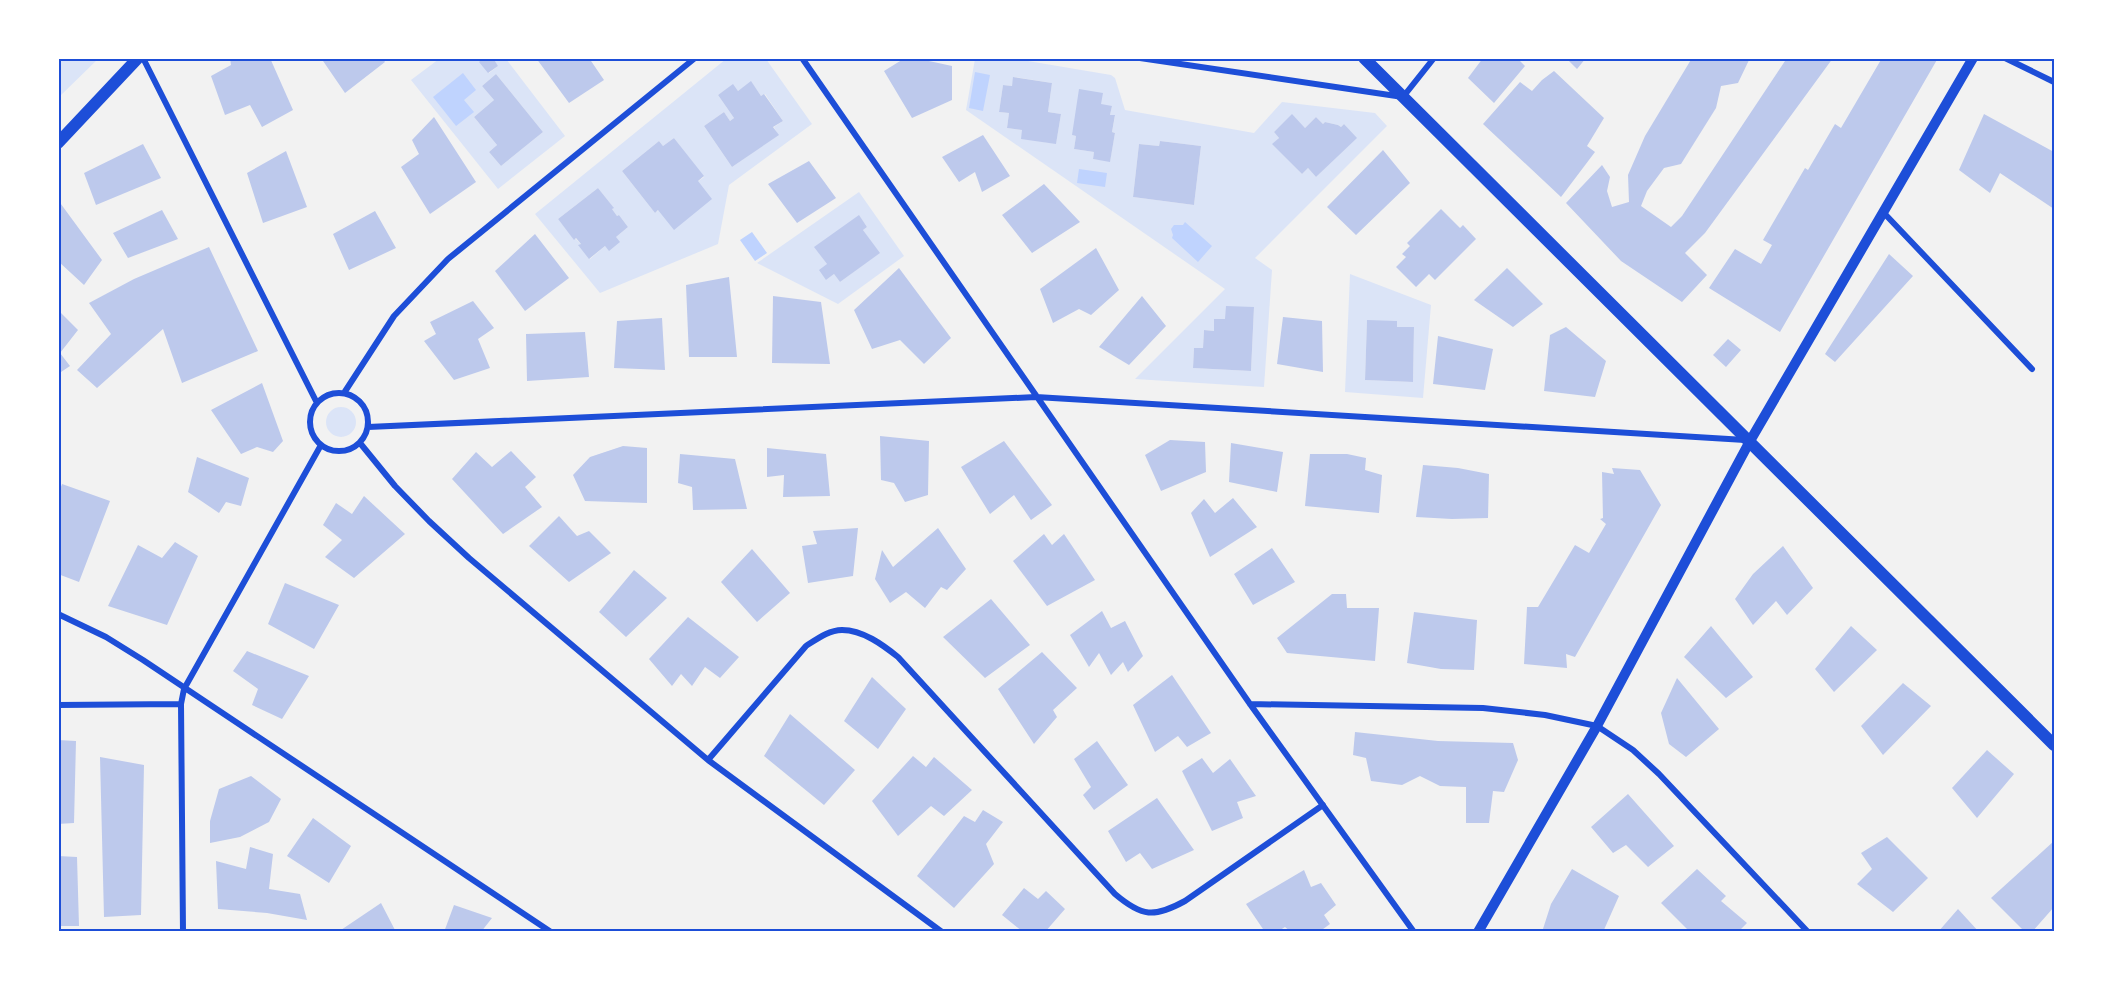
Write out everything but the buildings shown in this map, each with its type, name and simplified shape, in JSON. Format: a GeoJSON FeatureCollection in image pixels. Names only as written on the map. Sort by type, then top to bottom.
{"type":"FeatureCollection","features":[{"type":"Feature","properties":{"kind":"main road"},"geometry":{"type":"LineString","coordinates":[[58,143],[138,58]]}},
{"type":"Feature","properties":{"kind":"main road"},"geometry":{"type":"LineString","coordinates":[[1364,58],[2055,745]]}},
{"type":"Feature","properties":{"kind":"street"},"geometry":{"type":"LineString","coordinates":[[143,58],[317,403]]}},
{"type":"Feature","properties":{"kind":"street"},"geometry":{"type":"LineString","coordinates":[[344,393],[394,316],[448,259],[695,58]]}},
{"type":"Feature","properties":{"kind":"street"},"geometry":{"type":"LineString","coordinates":[[802,58],[1250,704],[1414,932]]}},
{"type":"Feature","properties":{"kind":"street"},"geometry":{"type":"LineString","coordinates":[[1140,58],[1403,98],[1434,58]]}},
{"type":"Feature","properties":{"kind":"street"},"geometry":{"type":"LineString","coordinates":[[1478,932],[1597,726],[1750,441],[1973,58]]}},
{"type":"Feature","properties":{"kind":"street"},"geometry":{"type":"LineString","coordinates":[[2005,58],[2055,82]]}},
{"type":"Feature","properties":{"kind":"street"},"geometry":{"type":"LineString","coordinates":[[1882,211],[2032,369]]}},
{"type":"Feature","properties":{"kind":"street"},"geometry":{"type":"LineString","coordinates":[[334,393],[344,393],[360,402],[368,418],[368,427],[360,443],[345,451],[328,450],[314,438],[310,420],[312,411],[324,397],[334,393]]}},
{"type":"Feature","properties":{"kind":"street"},"geometry":{"type":"LineString","coordinates":[[368,427],[1036,397],[1750,441]]}},
{"type":"Feature","properties":{"kind":"street"},"geometry":{"type":"LineString","coordinates":[[360,443],[395,486],[461,551],[708,760],[942,932]]}},
{"type":"Feature","properties":{"kind":"street"},"geometry":{"type":"LineString","coordinates":[[183,932],[181,704],[184,689],[321,445]]}},
{"type":"Feature","properties":{"kind":"street"},"geometry":{"type":"LineString","coordinates":[[58,614],[106,637],[551,932]]}},
{"type":"Feature","properties":{"kind":"street"},"geometry":{"type":"LineString","coordinates":[[708,760],[806,646],[824,634],[842,630],[880,642],[898,657],[1115,894],[1132,908],[1151,915],[1170,910],[1185,901],[1323,805]]}},
{"type":"Feature","properties":{"kind":"street"},"geometry":{"type":"LineString","coordinates":[[58,705],[181,704]]}},
{"type":"Feature","properties":{"kind":"street"},"geometry":{"type":"LineString","coordinates":[[1250,704],[1483,708],[1545,715],[1597,726],[1633,750],[1659,774],[1808,932]]}},
{"type":"Feature","properties":{"kind":"shaded area"},"geometry":{"type":"Polygon","coordinates":[[[59,58],[98,58],[98,59],[59,97],[59,58]]]}},
{"type":"Feature","properties":{"kind":"shaded area"},"geometry":{"type":"Polygon","coordinates":[[[1010,58],[1111,75],[1115,78],[1125,110],[1254,133],[1282,102],[1375,113],[1387,126],[1255,258],[1272,270],[1264,387],[1135,379],[1225,289],[966,110],[975,59],[1010,58]],[[1014,77],[1012,86],[1003,85],[999,112],[1009,113],[1007,128],[1022,130],[1044,142],[1056,143],[1061,114],[1048,112],[1052,83],[1014,77]],[[1112,106],[1072,135],[1076,136],[1074,149],[1094,152],[1093,159],[1110,161],[1115,133],[1112,132],[1115,116],[1110,115],[1112,106]],[[1292,115],[1274,132],[1279,138],[1273,144],[1302,174],[1308,168],[1316,177],[1356,138],[1344,124],[1341,127],[1325,122],[1323,124],[1316,117],[1305,128],[1292,115]],[[1160,141],[1159,146],[1139,144],[1133,197],[1194,205],[1201,146],[1160,141]],[[1254,307],[1225,319],[1215,319],[1214,331],[1204,330],[1203,348],[1194,348],[1193,368],[1251,371],[1254,307]]]}},
{"type":"Feature","properties":{"kind":"shaded area"},"geometry":{"type":"Polygon","coordinates":[[[439,59],[483,59],[480,62],[489,73],[498,66],[493,59],[506,59],[565,136],[498,189],[411,80],[439,59]],[[496,74],[482,86],[494,100],[474,117],[497,145],[489,152],[501,166],[543,132],[496,74]]]}},
{"type":"Feature","properties":{"kind":"shaded area"},"geometry":{"type":"Polygon","coordinates":[[[726,59],[766,59],[812,124],[729,185],[718,244],[600,293],[535,214],[726,59]],[[751,82],[738,91],[733,85],[718,95],[734,118],[730,121],[724,112],[704,126],[732,167],[778,135],[774,127],[783,121],[765,94],[761,96],[751,82]],[[674,138],[663,146],[659,141],[622,171],[655,213],[704,177],[674,138]],[[598,188],[558,219],[581,244],[579,246],[590,259],[605,246],[609,250],[616,237],[628,227],[619,215],[617,216],[598,188]]]}},
{"type":"Feature","properties":{"kind":"shaded area"},"geometry":{"type":"Polygon","coordinates":[[[859,192],[904,256],[838,304],[757,263],[859,192]],[[859,216],[815,247],[827,264],[826,280],[834,274],[840,282],[879,253],[863,230],[867,227],[859,216]]]}},
{"type":"Feature","properties":{"kind":"shaded area"},"geometry":{"type":"Polygon","coordinates":[[[1350,274],[1431,305],[1423,398],[1345,392],[1350,274]],[[1367,321],[1365,380],[1413,382],[1414,327],[1397,327],[1396,321],[1367,321]]]}},
{"type":"Feature","properties":{"kind":"shaded area"},"geometry":{"type":"Polygon","coordinates":[[[341,407],[352,411],[356,422],[352,433],[341,437],[330,433],[326,422],[330,411],[341,407]]]}},
{"type":"Feature","properties":{"kind":"water"},"geometry":{"type":"Polygon","coordinates":[[[975,72],[990,75],[983,111],[969,108],[975,72]]]}},
{"type":"Feature","properties":{"kind":"water"},"geometry":{"type":"Polygon","coordinates":[[[463,73],[476,90],[464,100],[474,112],[456,126],[433,97],[463,73]]]}},
{"type":"Feature","properties":{"kind":"water"},"geometry":{"type":"Polygon","coordinates":[[[1079,169],[1107,173],[1105,187],[1077,183],[1079,169]]]}},
{"type":"Feature","properties":{"kind":"water"},"geometry":{"type":"Polygon","coordinates":[[[1185,222],[1212,246],[1198,262],[1172,238],[1171,229],[1174,225],[1183,225],[1185,222]]]}},
{"type":"Feature","properties":{"kind":"water"},"geometry":{"type":"Polygon","coordinates":[[[752,232],[767,253],[755,261],[740,240],[752,232]]]}}]}
